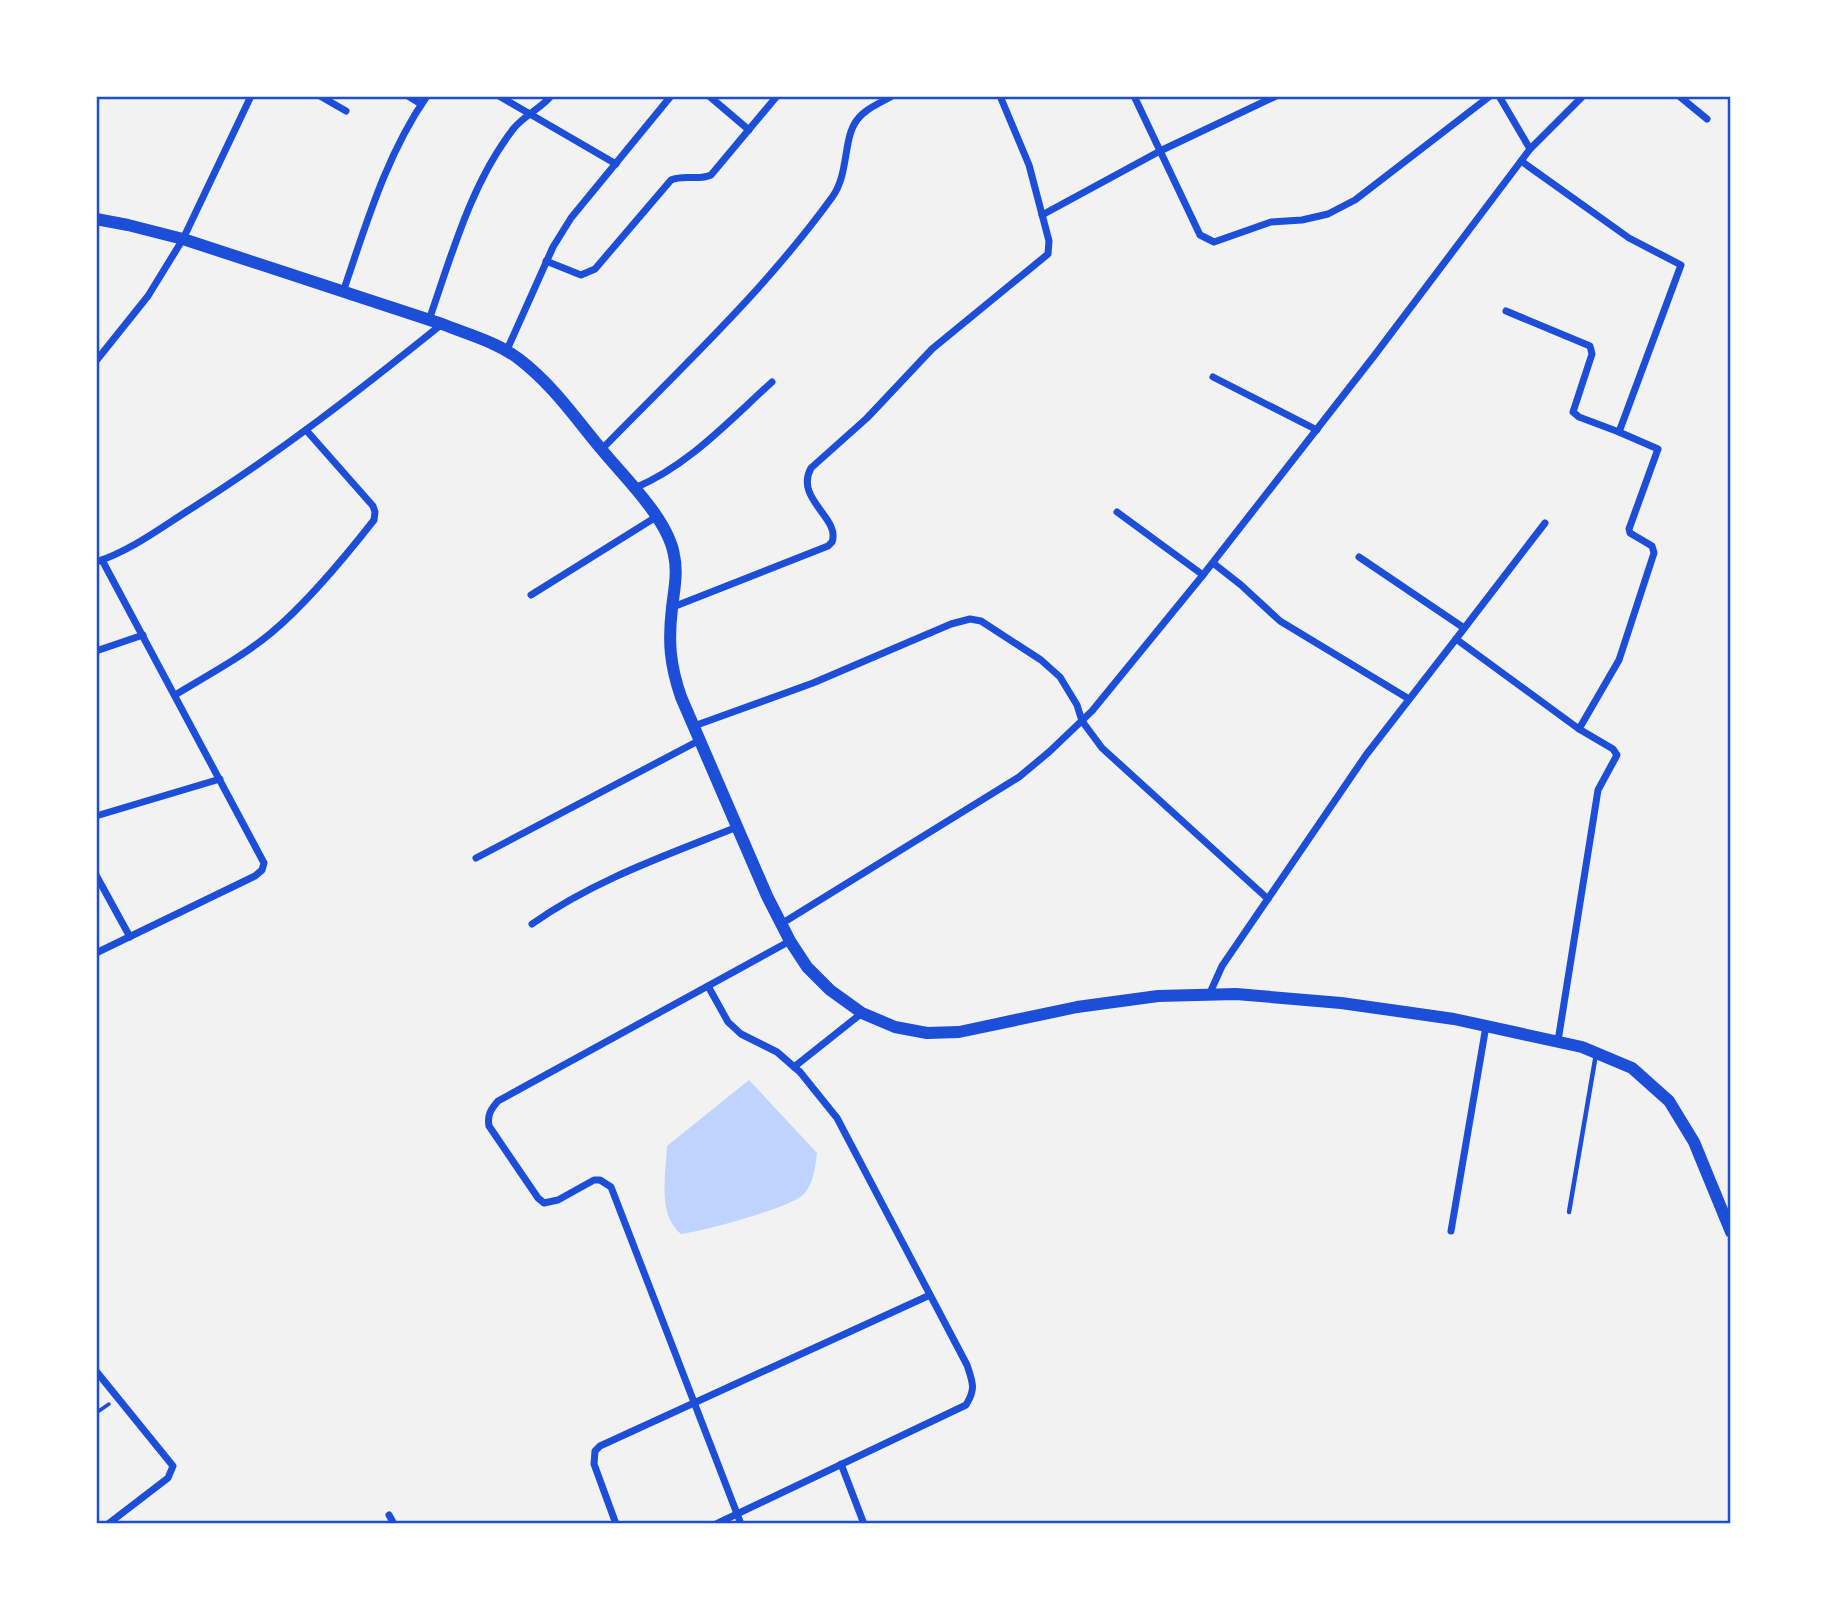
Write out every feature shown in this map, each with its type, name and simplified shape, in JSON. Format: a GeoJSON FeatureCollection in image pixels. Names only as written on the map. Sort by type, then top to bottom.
{"type":"FeatureCollection","features":[{"type":"Feature","properties":{"kind":"street"},"geometry":{"type":"LineString","coordinates":[[96,361],[148,296],[183,239],[251,96]]}},
{"type":"Feature","properties":{"kind":"street"},"geometry":{"type":"LineString","coordinates":[[320,96],[346,111]]}},
{"type":"Feature","properties":{"kind":"street"},"geometry":{"type":"LineString","coordinates":[[408,96],[421,104]]}},
{"type":"Feature","properties":{"kind":"street"},"geometry":{"type":"LineString","coordinates":[[343,292],[395,150],[427,96]]}},
{"type":"Feature","properties":{"kind":"street"},"geometry":{"type":"LineString","coordinates":[[499,96],[616,164]]}},
{"type":"Feature","properties":{"kind":"street"},"geometry":{"type":"LineString","coordinates":[[96,953],[255,876],[262,870],[264,863],[143,635],[99,561],[127,549],[234,482],[350,398],[435,322],[467,213],[482,177],[515,127],[544,105],[551,96]]}},
{"type":"Feature","properties":{"kind":"street"},"geometry":{"type":"LineString","coordinates":[[506,352],[547,261],[571,218],[671,96]]}},
{"type":"Feature","properties":{"kind":"street"},"geometry":{"type":"LineString","coordinates":[[709,96],[750,130]]}},
{"type":"Feature","properties":{"kind":"street"},"geometry":{"type":"LineString","coordinates":[[547,261],[575,274],[588,274],[595,269],[671,180],[679,176],[703,178],[711,175],[777,96]]}},
{"type":"Feature","properties":{"kind":"street"},"geometry":{"type":"LineString","coordinates":[[601,449],[754,293],[835,194],[844,174],[855,122],[867,110],[892,96]]}},
{"type":"Feature","properties":{"kind":"street"},"geometry":{"type":"LineString","coordinates":[[672,607],[832,542],[834,533],[807,489],[806,475],[811,468],[867,418],[932,349],[1043,260],[1050,249],[1042,215],[1028,165],[1000,96]]}},
{"type":"Feature","properties":{"kind":"street"},"geometry":{"type":"LineString","coordinates":[[1134,96],[1200,235],[1214,242],[1272,222],[1302,220],[1328,214],[1355,200],[1490,96]]}},
{"type":"Feature","properties":{"kind":"street"},"geometry":{"type":"LineString","coordinates":[[1042,215],[1160,151],[1276,96]]}},
{"type":"Feature","properties":{"kind":"street"},"geometry":{"type":"LineString","coordinates":[[1499,96],[1530,149]]}},
{"type":"Feature","properties":{"kind":"street"},"geometry":{"type":"LineString","coordinates":[[780,924],[1019,777],[1082,721],[1213,563],[1530,149],[1583,96]]}},
{"type":"Feature","properties":{"kind":"street"},"geometry":{"type":"LineString","coordinates":[[1679,96],[1707,119]]}},
{"type":"Feature","properties":{"kind":"street"},"geometry":{"type":"LineString","coordinates":[[1521,161],[1629,238],[1681,265],[1619,432]]}},
{"type":"Feature","properties":{"kind":"street"},"geometry":{"type":"LineString","coordinates":[[96,219],[183,239],[482,339],[518,358],[547,384],[656,517],[674,552],[676,578],[670,642],[672,669],[694,726],[780,924],[807,967],[830,990],[862,1013],[905,1029],[927,1033],[959,1032],[1077,1007],[1158,996],[1236,994],[1341,1003],[1454,1019],[1558,1041],[1632,1068],[1670,1101],[1694,1142],[1731,1232]]}},
{"type":"Feature","properties":{"kind":"street"},"geometry":{"type":"LineString","coordinates":[[1506,311],[1590,346],[1592,354],[1573,412],[1579,417],[1658,449],[1629,529],[1630,533],[1652,546],[1654,553],[1619,660],[1579,729]]}},
{"type":"Feature","properties":{"kind":"street"},"geometry":{"type":"LineString","coordinates":[[1213,377],[1317,430]]}},
{"type":"Feature","properties":{"kind":"street"},"geometry":{"type":"LineString","coordinates":[[634,489],[685,461],[772,382]]}},
{"type":"Feature","properties":{"kind":"street"},"geometry":{"type":"LineString","coordinates":[[175,695],[243,654],[272,632],[299,607],[374,520],[373,506],[306,430]]}},
{"type":"Feature","properties":{"kind":"street"},"geometry":{"type":"LineString","coordinates":[[1117,512],[1203,575]]}},
{"type":"Feature","properties":{"kind":"street"},"geometry":{"type":"LineString","coordinates":[[531,595],[656,517]]}},
{"type":"Feature","properties":{"kind":"street"},"geometry":{"type":"LineString","coordinates":[[1209,995],[1222,966],[1366,755],[1545,523]]}},
{"type":"Feature","properties":{"kind":"street"},"geometry":{"type":"LineString","coordinates":[[1359,557],[1464,628]]}},
{"type":"Feature","properties":{"kind":"street"},"geometry":{"type":"LineString","coordinates":[[1213,563],[1241,584],[1280,621],[1409,699]]}},
{"type":"Feature","properties":{"kind":"street"},"geometry":{"type":"LineString","coordinates":[[694,726],[813,683],[951,624],[970,619],[991,626],[1041,660],[1060,677],[1070,691],[1082,721],[1102,748],[1268,899]]}},
{"type":"Feature","properties":{"kind":"street"},"geometry":{"type":"LineString","coordinates":[[96,651],[143,635]]}},
{"type":"Feature","properties":{"kind":"street"},"geometry":{"type":"LineString","coordinates":[[1456,639],[1579,729],[1613,749],[1616,755],[1598,790],[1558,1041]]}},
{"type":"Feature","properties":{"kind":"street"},"geometry":{"type":"LineString","coordinates":[[476,858],[700,740]]}},
{"type":"Feature","properties":{"kind":"street"},"geometry":{"type":"LineString","coordinates":[[96,816],[220,779]]}},
{"type":"Feature","properties":{"kind":"street"},"geometry":{"type":"LineString","coordinates":[[532,924],[588,889],[737,827]]}},
{"type":"Feature","properties":{"kind":"street"},"geometry":{"type":"LineString","coordinates":[[96,875],[130,937]]}},
{"type":"Feature","properties":{"kind":"street"},"geometry":{"type":"LineString","coordinates":[[741,1524],[611,1187],[606,1182],[594,1180],[558,1200],[544,1203],[489,1126],[488,1119],[491,1109],[498,1101],[790,941]]}},
{"type":"Feature","properties":{"kind":"street"},"geometry":{"type":"LineString","coordinates":[[708,986],[728,1022],[741,1034],[777,1052],[794,1067],[837,1118],[967,1365],[973,1382],[973,1394],[966,1405],[716,1524]]}},
{"type":"Feature","properties":{"kind":"street"},"geometry":{"type":"LineString","coordinates":[[794,1067],[862,1013]]}},
{"type":"Feature","properties":{"kind":"street"},"geometry":{"type":"LineString","coordinates":[[1451,1231],[1486,1026]]}},
{"type":"Feature","properties":{"kind":"street"},"geometry":{"type":"LineString","coordinates":[[616,1524],[594,1464],[595,1451],[600,1446],[930,1295]]}},
{"type":"Feature","properties":{"kind":"street"},"geometry":{"type":"LineString","coordinates":[[96,1371],[173,1466],[168,1478],[108,1524]]}},
{"type":"Feature","properties":{"kind":"street"},"geometry":{"type":"LineString","coordinates":[[841,1464],[864,1524]]}},
{"type":"Feature","properties":{"kind":"street"},"geometry":{"type":"LineString","coordinates":[[389,1515],[394,1524]]}},
{"type":"Feature","properties":{"kind":"lane"},"geometry":{"type":"LineString","coordinates":[[1569,1212],[1596,1053]]}},
{"type":"Feature","properties":{"kind":"water"},"geometry":{"type":"Polygon","coordinates":[[[749,1080],[817,1153],[810,1185],[804,1194],[796,1199],[766,1212],[681,1234],[673,1226],[666,1205],[667,1146],[749,1080]]]}}]}
